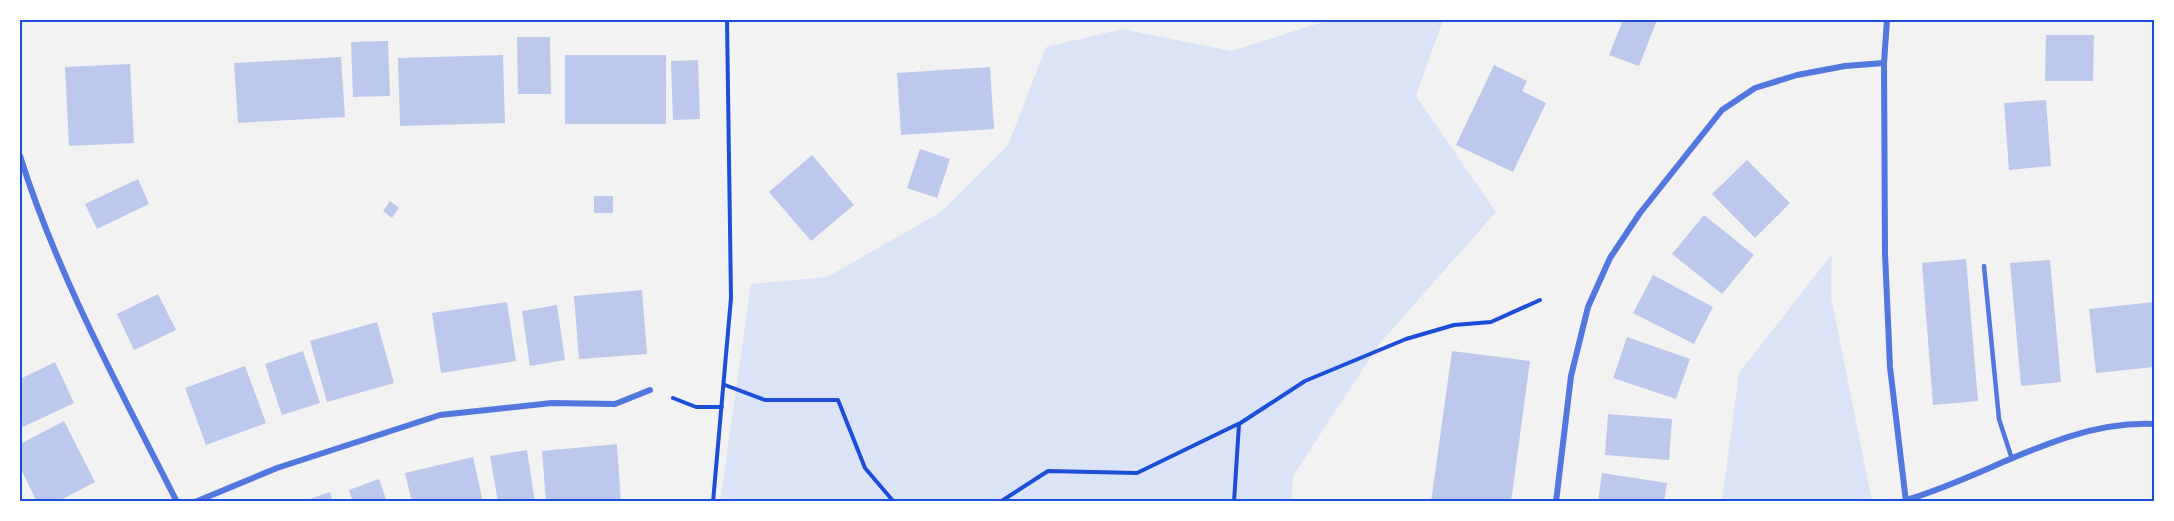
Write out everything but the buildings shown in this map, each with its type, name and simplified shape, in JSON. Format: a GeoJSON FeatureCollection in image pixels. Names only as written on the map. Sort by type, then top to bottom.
{"type":"FeatureCollection","features":[{"type":"Feature","properties":{"kind":"street"},"geometry":{"type":"LineString","coordinates":[[1887,20],[1884,63],[1885,253],[1890,367],[1906,501],[1938,491],[2037,447],[2090,431],[2154,424]]}},
{"type":"Feature","properties":{"kind":"street"},"geometry":{"type":"LineString","coordinates":[[1556,501],[1571,376],[1588,307],[1610,258],[1640,213],[1722,110],[1755,88],[1797,75],[1845,66],[1884,63]]}},
{"type":"Feature","properties":{"kind":"street"},"geometry":{"type":"LineString","coordinates":[[20,156],[32,193],[87,324],[177,501]]}},
{"type":"Feature","properties":{"kind":"street"},"geometry":{"type":"LineString","coordinates":[[195,501],[277,468],[440,415],[552,404],[615,404],[650,390]]}},
{"type":"Feature","properties":{"kind":"lane"},"geometry":{"type":"LineString","coordinates":[[1984,266],[1999,419],[2012,459]]}},
{"type":"Feature","properties":{"kind":"path"},"geometry":{"type":"LineString","coordinates":[[713,501],[731,298],[727,20]]}},
{"type":"Feature","properties":{"kind":"path"},"geometry":{"type":"LineString","coordinates":[[1000,501],[1048,471],[1137,473],[1239,424],[1305,381],[1325,372],[1406,339],[1454,325],[1491,322],[1540,300]]}},
{"type":"Feature","properties":{"kind":"path"},"geometry":{"type":"LineString","coordinates":[[724,384],[765,400],[838,400],[866,468],[894,501]]}},
{"type":"Feature","properties":{"kind":"path"},"geometry":{"type":"LineString","coordinates":[[696,407],[722,407]]}},
{"type":"Feature","properties":{"kind":"path"},"geometry":{"type":"LineString","coordinates":[[1234,501],[1239,424]]}},
{"type":"Feature","properties":{"kind":"shaded area"},"geometry":{"type":"Polygon","coordinates":[[[1329,20],[1443,20],[1416,96],[1496,212],[1380,343],[1293,476],[1291,501],[720,502],[751,284],[827,277],[941,212],[1008,145],[1046,47],[1122,29],[1232,51],[1329,20]]]}},
{"type":"Feature","properties":{"kind":"shaded area"},"geometry":{"type":"Polygon","coordinates":[[[1832,254],[1831,296],[1872,501],[1722,501],[1739,373],[1832,254]]]}}]}
